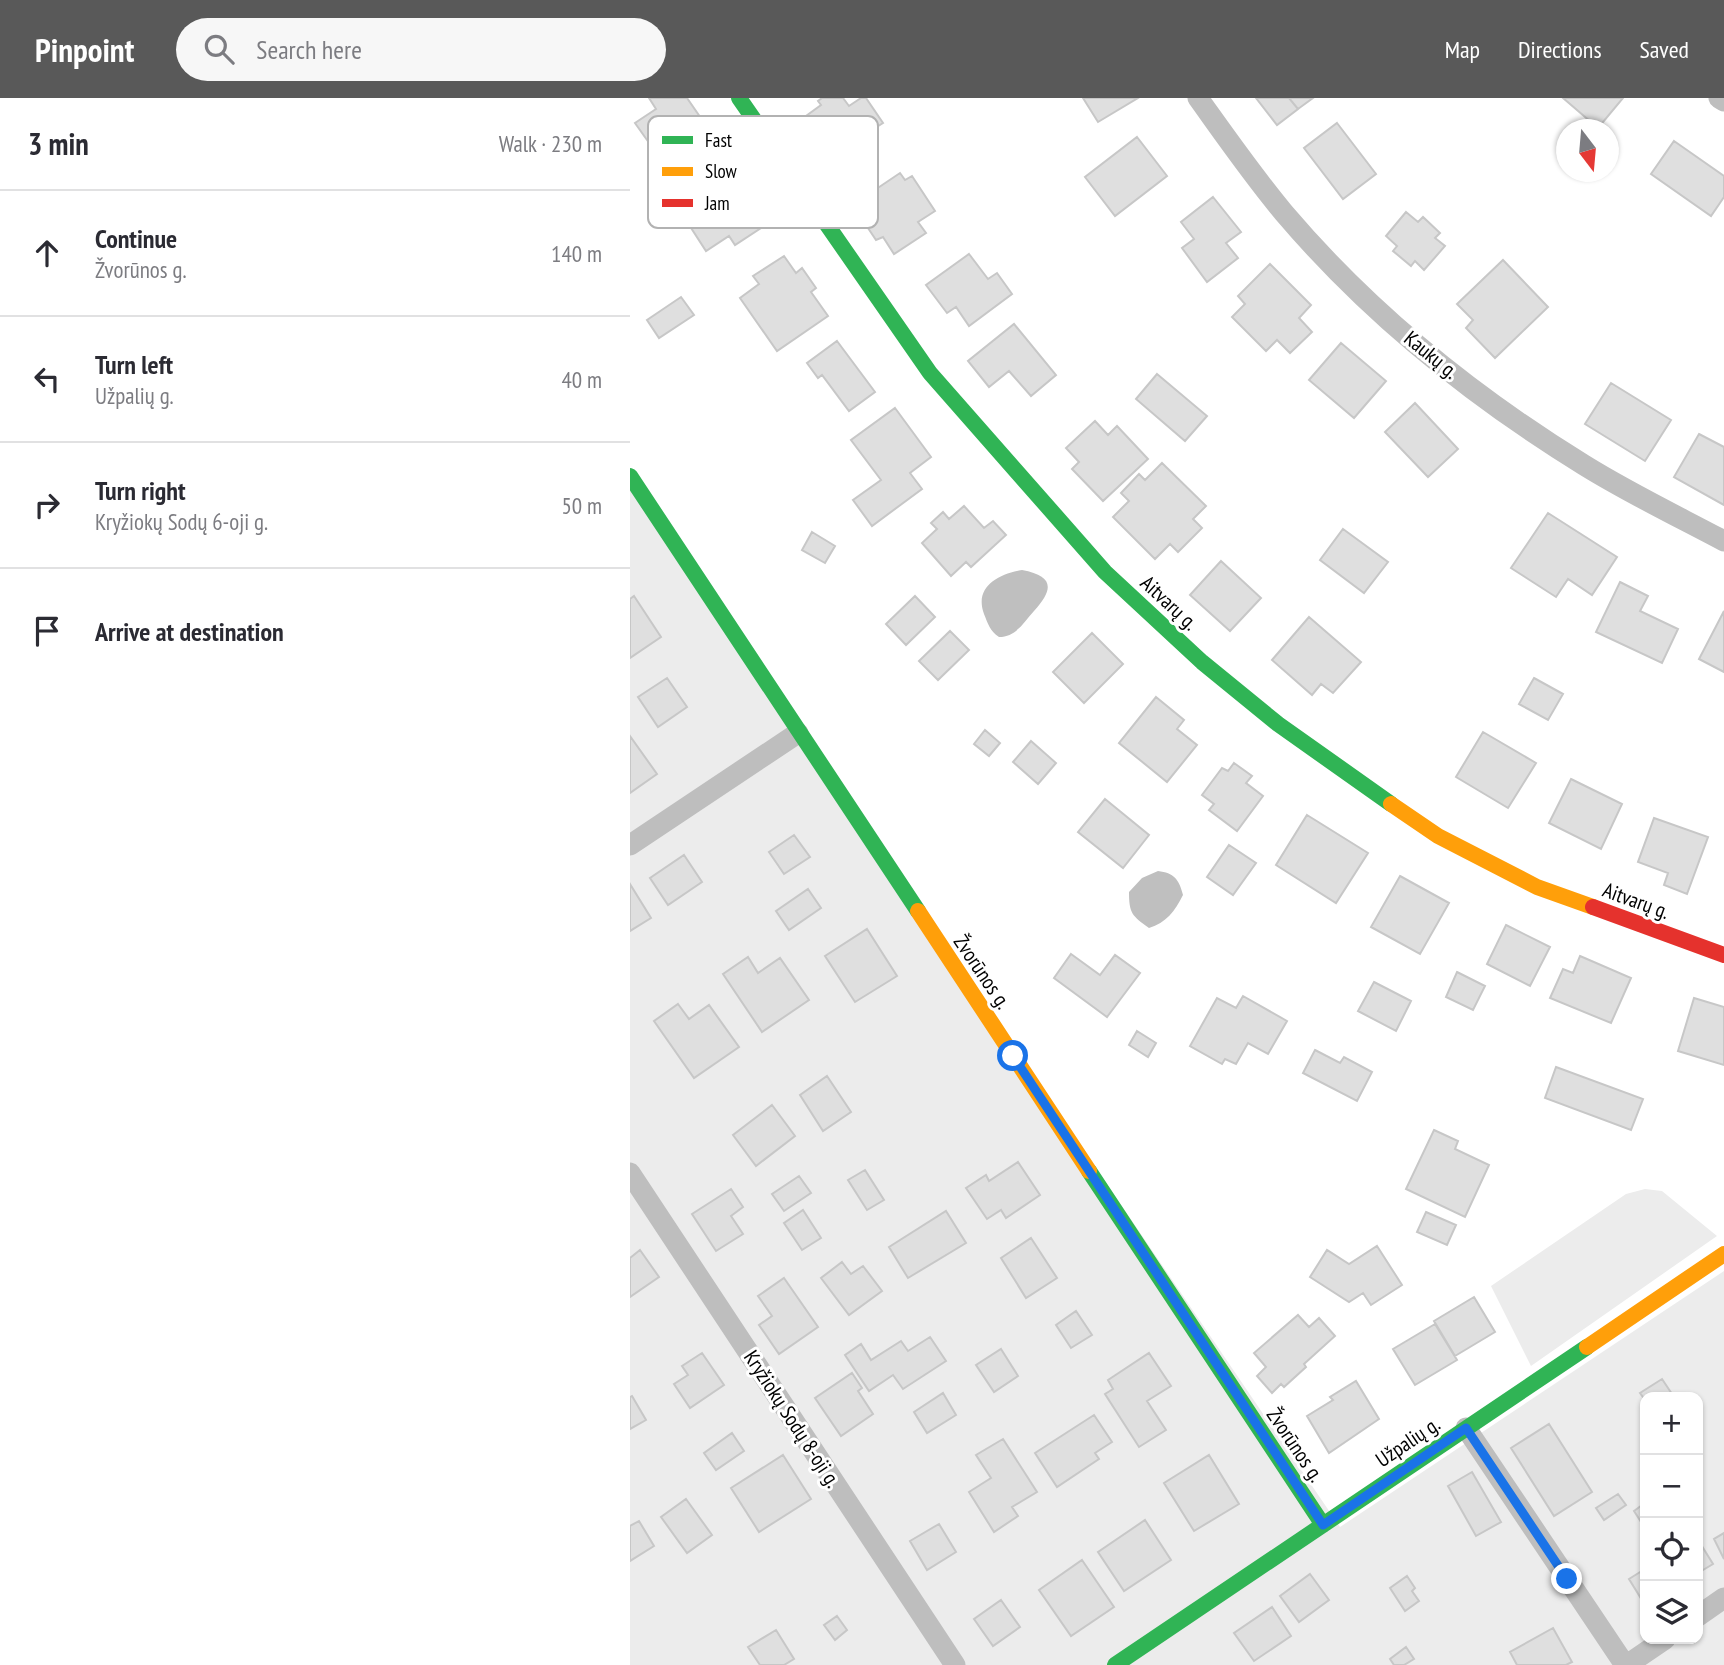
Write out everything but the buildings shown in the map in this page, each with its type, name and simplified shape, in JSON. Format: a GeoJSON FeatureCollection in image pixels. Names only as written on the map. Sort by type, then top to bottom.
{"type":"FeatureCollection","features":[{"type":"Feature","properties":{"kind":"street","name":"Aitvarų g."},"geometry":{"type":"LineString","coordinates":[[739,98],[752,116]]}},
{"type":"Feature","properties":{"kind":"street","name":"Kaukų g."},"geometry":{"type":"LineString","coordinates":[[1198,98],[1247,167],[1286,214],[1349,282],[1415,344],[1490,402],[1584,465],[1724,541]]}},
{"type":"Feature","properties":{"kind":"street"},"geometry":{"type":"LineString","coordinates":[[1719,98],[1724,102]]}},
{"type":"Feature","properties":{"kind":"street","name":"Aitvarų g."},"geometry":{"type":"LineString","coordinates":[[829,228],[930,373],[1105,572],[1202,662],[1348,775],[1438,836],[1537,887],[1724,955]]}},
{"type":"Feature","properties":{"kind":"street","name":"Žvorūnos g."},"geometry":{"type":"LineString","coordinates":[[630,477],[1323,1525]]}},
{"type":"Feature","properties":{"kind":"street"},"geometry":{"type":"LineString","coordinates":[[630,845],[798,733]]}},
{"type":"Feature","properties":{"kind":"street","name":"Kryžiokų Sodų 8-oji g."},"geometry":{"type":"LineString","coordinates":[[630,1173],[956,1665]]}},
{"type":"Feature","properties":{"kind":"street","name":"Užpalių g."},"geometry":{"type":"LineString","coordinates":[[1115,1665],[1724,1254]]}},
{"type":"Feature","properties":{"kind":"street"},"geometry":{"type":"LineString","coordinates":[[1466,1428],[1626,1665],[1658,1644]]}},
{"type":"Feature","properties":{"kind":"street"},"geometry":{"type":"LineString","coordinates":[[1703,1613],[1724,1598]]}},
{"type":"Feature","properties":{"kind":"shaded area"},"geometry":{"type":"Polygon","coordinates":[[[630,482],[1340,1527],[1724,1271],[1724,1665],[630,1665],[630,482]]]}},
{"type":"Feature","properties":{"kind":"shaded area"},"geometry":{"type":"Polygon","coordinates":[[[1022,570],[1045,580],[1048,585],[1045,596],[1019,628],[999,637],[991,630],[984,614],[982,596],[990,583],[1022,570]]]}},
{"type":"Feature","properties":{"kind":"shaded area"},"geometry":{"type":"Polygon","coordinates":[[[1158,871],[1175,878],[1183,895],[1169,916],[1149,928],[1133,913],[1129,892],[1142,878],[1158,871]]]}},
{"type":"Feature","properties":{"kind":"shaded area"},"geometry":{"type":"Polygon","coordinates":[[[1645,1189],[1662,1191],[1717,1236],[1531,1366],[1491,1286],[1626,1194],[1645,1189]]]}},
{"type":"Feature","properties":{"kind":"traffic: fast"},"geometry":{"type":"LineString","coordinates":[[739,98],[752,116]]}},
{"type":"Feature","properties":{"kind":"traffic: fast"},"geometry":{"type":"LineString","coordinates":[[829,228],[930,373],[1105,572],[1202,662],[1278,724],[1391,804]]}},
{"type":"Feature","properties":{"kind":"traffic: fast"},"geometry":{"type":"LineString","coordinates":[[630,476],[918,911]]}},
{"type":"Feature","properties":{"kind":"traffic: fast"},"geometry":{"type":"LineString","coordinates":[[1089,1171],[1323,1525]]}},
{"type":"Feature","properties":{"kind":"traffic: fast"},"geometry":{"type":"LineString","coordinates":[[1115,1665],[1587,1347]]}},
{"type":"Feature","properties":{"kind":"traffic: slow"},"geometry":{"type":"LineString","coordinates":[[1391,804],[1438,836],[1537,887],[1593,907]]}},
{"type":"Feature","properties":{"kind":"traffic: slow"},"geometry":{"type":"LineString","coordinates":[[918,911],[1089,1171]]}},
{"type":"Feature","properties":{"kind":"traffic: slow"},"geometry":{"type":"LineString","coordinates":[[1587,1347],[1724,1254]]}},
{"type":"Feature","properties":{"kind":"traffic: jam"},"geometry":{"type":"LineString","coordinates":[[1593,907],[1724,955]]}},
{"type":"Feature","properties":{"kind":"route"},"geometry":{"type":"LineString","coordinates":[[1013,1056],[1323,1525],[1466,1428],[1567,1579]]}}]}
